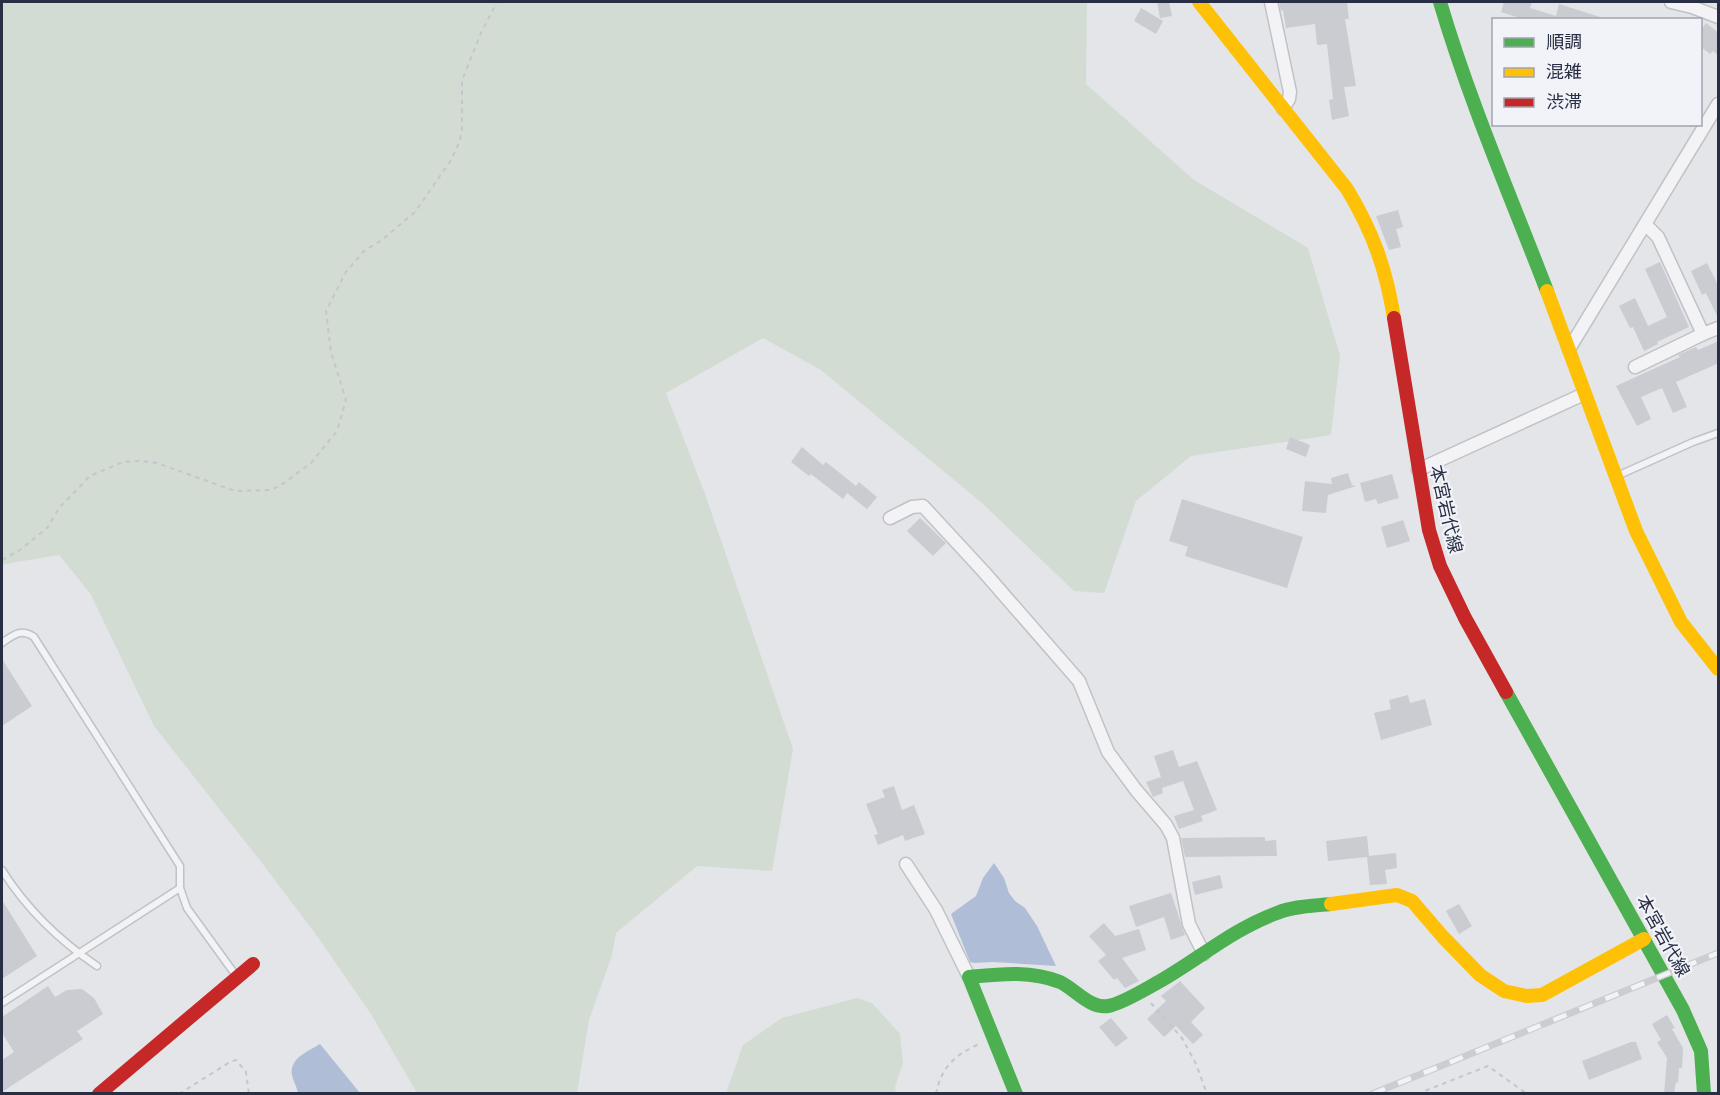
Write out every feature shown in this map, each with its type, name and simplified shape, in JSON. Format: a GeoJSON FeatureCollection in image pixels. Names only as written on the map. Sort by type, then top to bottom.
{"type":"FeatureCollection","features":[{"type":"Feature","properties":{"kind":"street","name":"本宮岩代線"},"geometry":{"type":"LineString","coordinates":[[1199,2],[1347,189],[1365,219],[1379,252],[1393,312],[1418,470],[1434,549],[1452,592],[1683,1010],[1701,1052],[1704,1094]]}},
{"type":"Feature","properties":{"kind":"street"},"geometry":{"type":"LineString","coordinates":[[1271,2],[1290,92],[1284,109]]}},
{"type":"Feature","properties":{"kind":"street"},"geometry":{"type":"LineString","coordinates":[[1440,2],[1475,104],[1636,531],[1681,622],[1719,669]]}},
{"type":"Feature","properties":{"kind":"street"},"geometry":{"type":"LineString","coordinates":[[1671,2],[1719,17]]}},
{"type":"Feature","properties":{"kind":"street"},"geometry":{"type":"LineString","coordinates":[[1569,349],[1719,104]]}},
{"type":"Feature","properties":{"kind":"street"},"geometry":{"type":"LineString","coordinates":[[1646,225],[1658,237],[1703,334]]}},
{"type":"Feature","properties":{"kind":"street"},"geometry":{"type":"LineString","coordinates":[[1635,367],[1719,328]]}},
{"type":"Feature","properties":{"kind":"street"},"geometry":{"type":"LineString","coordinates":[[1418,470],[1584,393]]}},
{"type":"Feature","properties":{"kind":"street"},"geometry":{"type":"LineString","coordinates":[[890,518],[912,507],[923,507],[992,581],[1079,681],[1108,752],[1173,838],[1189,924],[1204,954]]}},
{"type":"Feature","properties":{"kind":"street"},"geometry":{"type":"LineString","coordinates":[[906,864],[936,910],[969,977],[1016,1094]]}},
{"type":"Feature","properties":{"kind":"street"},"geometry":{"type":"LineString","coordinates":[[969,977],[1016,973],[1040,977],[1060,982],[1094,1004],[1108,1006],[1141,992],[1244,928],[1276,914],[1293,908],[1350,903],[1396,895],[1413,901],[1443,937],[1480,975],[1504,991],[1514,994],[1542,995],[1644,939]]}},
{"type":"Feature","properties":{"kind":"street"},"geometry":{"type":"LineString","coordinates":[[99,1094],[253,964]]}},
{"type":"Feature","properties":{"kind":"lane"},"geometry":{"type":"LineString","coordinates":[[1616,476],[1719,433]]}},
{"type":"Feature","properties":{"kind":"lane"},"geometry":{"type":"LineString","coordinates":[[2,643],[18,632],[28,632],[34,637],[180,866],[180,888],[187,908],[237,977]]}},
{"type":"Feature","properties":{"kind":"lane"},"geometry":{"type":"LineString","coordinates":[[2,870],[13,888],[42,920],[78,954],[97,966]]}},
{"type":"Feature","properties":{"kind":"lane"},"geometry":{"type":"LineString","coordinates":[[2,1003],[180,888]]}},
{"type":"Feature","properties":{"kind":"path"},"geometry":{"type":"LineString","coordinates":[[2,560],[20,550],[48,527],[59,508],[90,476],[123,462],[157,463],[235,491],[271,490],[311,463],[337,431],[346,400],[331,352],[326,311],[346,272],[364,251],[382,240],[415,212],[451,160],[462,132],[462,80],[481,33],[497,2]]}},
{"type":"Feature","properties":{"kind":"path"},"geometry":{"type":"LineString","coordinates":[[1141,992],[1182,1038],[1196,1064],[1207,1094]]}},
{"type":"Feature","properties":{"kind":"path"},"geometry":{"type":"LineString","coordinates":[[936,1094],[942,1073],[949,1063],[964,1051],[994,1038]]}},
{"type":"Feature","properties":{"kind":"path"},"geometry":{"type":"LineString","coordinates":[[179,1094],[236,1060],[246,1072],[249,1094]]}},
{"type":"Feature","properties":{"kind":"path"},"geometry":{"type":"LineString","coordinates":[[1418,1094],[1488,1066],[1527,1094]]}},
{"type":"Feature","properties":{"kind":"shaded area"},"geometry":{"type":"Polygon","coordinates":[[[2,2],[1087,2],[1086,84],[1194,180],[1308,248],[1340,356],[1331,435],[1191,456],[1136,501],[1104,593],[1074,591],[982,503],[821,370],[763,338],[666,393],[705,494],[793,749],[772,871],[697,866],[616,933],[612,955],[589,1020],[577,1093],[417,1093],[371,1014],[317,936],[154,726],[90,593],[59,555],[2,566],[2,2]]]}},
{"type":"Feature","properties":{"kind":"shaded area"},"geometry":{"type":"Polygon","coordinates":[[[857,998],[872,1003],[900,1034],[903,1063],[895,1087],[896,1093],[726,1093],[743,1045],[782,1018],[857,998]]]}},
{"type":"Feature","properties":{"kind":"water"},"geometry":{"type":"Polygon","coordinates":[[[994,863],[1004,878],[1009,893],[1025,908],[1037,926],[1056,966],[970,962],[951,914],[976,896],[983,878],[994,863]]]}},
{"type":"Feature","properties":{"kind":"water"},"geometry":{"type":"Polygon","coordinates":[[[320,1044],[360,1093],[298,1093],[292,1075],[294,1064],[301,1056],[320,1044]]]}},
{"type":"Feature","properties":{"kind":"building"},"geometry":{"type":"Polygon","coordinates":[[[1157,2],[1169,2],[1172,16],[1160,18],[1157,2]]]}},
{"type":"Feature","properties":{"kind":"building"},"geometry":{"type":"Polygon","coordinates":[[[1279,2],[1347,2],[1349,19],[1345,19],[1356,86],[1344,87],[1349,116],[1332,120],[1329,100],[1333,99],[1327,44],[1317,45],[1315,24],[1286,28],[1279,2]]]}},
{"type":"Feature","properties":{"kind":"building"},"geometry":{"type":"Polygon","coordinates":[[[1504,2],[1532,2],[1530,8],[1556,16],[1559,4],[1600,18],[1520,18],[1501,12],[1504,2]]]}},
{"type":"Feature","properties":{"kind":"building"},"geometry":{"type":"Polygon","coordinates":[[[1141,8],[1163,21],[1156,34],[1134,21],[1141,8]]]}},
{"type":"Feature","properties":{"kind":"building"},"geometry":{"type":"Polygon","coordinates":[[[1706,23],[1719,33],[1719,56],[1713,51],[1710,54],[1702,48],[1702,29],[1706,23]]]}},
{"type":"Feature","properties":{"kind":"building"},"geometry":{"type":"Polygon","coordinates":[[[1398,210],[1403,227],[1396,229],[1401,247],[1389,250],[1376,216],[1398,210]]]}},
{"type":"Feature","properties":{"kind":"building"},"geometry":{"type":"Polygon","coordinates":[[[1660,262],[1689,327],[1657,342],[1658,344],[1644,351],[1633,327],[1630,328],[1619,306],[1635,298],[1648,326],[1667,317],[1645,269],[1660,262]]]}},
{"type":"Feature","properties":{"kind":"building"},"geometry":{"type":"Polygon","coordinates":[[[1707,263],[1719,287],[1719,320],[1706,293],[1702,295],[1691,271],[1707,263]]]}},
{"type":"Feature","properties":{"kind":"building"},"geometry":{"type":"Polygon","coordinates":[[[1719,341],[1719,363],[1676,382],[1687,407],[1673,413],[1662,388],[1641,397],[1651,419],[1637,426],[1616,386],[1680,357],[1678,355],[1696,347],[1698,350],[1719,341]]]}},
{"type":"Feature","properties":{"kind":"building"},"geometry":{"type":"Polygon","coordinates":[[[1290,437],[1310,445],[1306,457],[1286,449],[1290,437]]]}},
{"type":"Feature","properties":{"kind":"building"},"geometry":{"type":"Polygon","coordinates":[[[802,447],[823,465],[826,462],[856,486],[859,482],[877,497],[867,509],[847,493],[843,499],[811,474],[809,476],[791,462],[802,447]]]}},
{"type":"Feature","properties":{"kind":"building"},"geometry":{"type":"Polygon","coordinates":[[[1348,473],[1352,485],[1356,486],[1328,495],[1326,513],[1302,511],[1305,481],[1332,484],[1331,478],[1348,473]]]}},
{"type":"Feature","properties":{"kind":"building"},"geometry":{"type":"Polygon","coordinates":[[[1392,474],[1399,498],[1378,504],[1376,499],[1365,502],[1360,483],[1392,474]]]}},
{"type":"Feature","properties":{"kind":"building"},"geometry":{"type":"Polygon","coordinates":[[[1182,499],[1303,537],[1287,588],[1185,556],[1188,547],[1169,541],[1182,499]]]}},
{"type":"Feature","properties":{"kind":"building"},"geometry":{"type":"Polygon","coordinates":[[[920,518],[946,543],[933,556],[907,531],[920,518]]]}},
{"type":"Feature","properties":{"kind":"building"},"geometry":{"type":"Polygon","coordinates":[[[1403,520],[1410,541],[1387,548],[1381,527],[1403,520]]]}},
{"type":"Feature","properties":{"kind":"building"},"geometry":{"type":"Polygon","coordinates":[[[2,659],[32,706],[2,726],[2,659]]]}},
{"type":"Feature","properties":{"kind":"building"},"geometry":{"type":"Polygon","coordinates":[[[1408,695],[1410,703],[1425,699],[1432,725],[1381,740],[1374,713],[1391,709],[1389,700],[1408,695]]]}},
{"type":"Feature","properties":{"kind":"building"},"geometry":{"type":"Polygon","coordinates":[[[1173,750],[1179,767],[1197,761],[1217,810],[1201,816],[1203,821],[1179,829],[1174,816],[1194,810],[1183,781],[1162,788],[1163,793],[1153,797],[1146,782],[1161,777],[1154,756],[1173,750]]]}},
{"type":"Feature","properties":{"kind":"building"},"geometry":{"type":"Polygon","coordinates":[[[894,786],[902,810],[914,805],[925,834],[905,841],[903,835],[878,845],[874,835],[878,834],[866,804],[885,797],[882,790],[894,786]]]}},
{"type":"Feature","properties":{"kind":"building"},"geometry":{"type":"Polygon","coordinates":[[[1367,836],[1369,856],[1396,853],[1397,868],[1385,870],[1387,884],[1370,885],[1367,857],[1328,861],[1326,841],[1367,836]]]}},
{"type":"Feature","properties":{"kind":"building"},"geometry":{"type":"Polygon","coordinates":[[[1265,837],[1265,841],[1276,840],[1277,856],[1185,857],[1181,838],[1265,837]]]}},
{"type":"Feature","properties":{"kind":"building"},"geometry":{"type":"Polygon","coordinates":[[[1220,875],[1223,888],[1195,895],[1192,882],[1220,875]]]}},
{"type":"Feature","properties":{"kind":"building"},"geometry":{"type":"Polygon","coordinates":[[[1171,893],[1185,935],[1171,940],[1164,917],[1136,927],[1129,906],[1171,893]]]}},
{"type":"Feature","properties":{"kind":"building"},"geometry":{"type":"Polygon","coordinates":[[[2,900],[37,956],[2,979],[2,900]]]}},
{"type":"Feature","properties":{"kind":"building"},"geometry":{"type":"Polygon","coordinates":[[[1459,904],[1472,926],[1459,934],[1446,911],[1459,904]]]}},
{"type":"Feature","properties":{"kind":"building"},"geometry":{"type":"Polygon","coordinates":[[[1104,923],[1115,936],[1139,929],[1146,950],[1122,958],[1139,981],[1125,988],[1117,978],[1114,980],[1098,961],[1106,955],[1089,936],[1104,923]]]}},
{"type":"Feature","properties":{"kind":"building"},"geometry":{"type":"Polygon","coordinates":[[[1180,981],[1205,1008],[1191,1022],[1203,1035],[1193,1044],[1176,1026],[1164,1037],[1147,1019],[1166,1001],[1161,996],[1180,981]]]}},
{"type":"Feature","properties":{"kind":"building"},"geometry":{"type":"Polygon","coordinates":[[[48,986],[55,997],[67,990],[82,989],[94,998],[103,1014],[77,1031],[83,1039],[2,1092],[2,1060],[14,1052],[2,1033],[2,1017],[48,986]]]}},
{"type":"Feature","properties":{"kind":"building"},"geometry":{"type":"Polygon","coordinates":[[[1667,1015],[1683,1048],[1682,1068],[1679,1068],[1678,1083],[1676,1082],[1674,1094],[1664,1094],[1667,1058],[1657,1042],[1661,1040],[1652,1024],[1667,1015]]]}},
{"type":"Feature","properties":{"kind":"building"},"geometry":{"type":"Polygon","coordinates":[[[1111,1018],[1128,1038],[1116,1047],[1099,1027],[1111,1018]]]}},
{"type":"Feature","properties":{"kind":"building"},"geometry":{"type":"Polygon","coordinates":[[[1636,1042],[1642,1059],[1589,1080],[1582,1061],[1636,1042]]]}},
{"type":"Feature","properties":{"kind":"railway"},"geometry":{"type":"LineString","coordinates":[[1372,1094],[1718,953]]}},
{"type":"Feature","properties":{"kind":"traffic: fast"},"geometry":{"type":"LineString","coordinates":[[1440,2],[1477,111],[1547,291]]}},
{"type":"Feature","properties":{"kind":"traffic: fast"},"geometry":{"type":"LineString","coordinates":[[1506,692],[1683,1010],[1701,1051],[1704,1094]]}},
{"type":"Feature","properties":{"kind":"traffic: fast"},"geometry":{"type":"LineString","coordinates":[[1016,1094],[969,977],[1026,974],[1049,978],[1066,985],[1095,1005],[1114,1005],[1162,980],[1232,935],[1262,919],[1290,909],[1331,904]]}},
{"type":"Feature","properties":{"kind":"traffic: slow"},"geometry":{"type":"LineString","coordinates":[[1199,2],[1347,189],[1364,220],[1377,251],[1387,283],[1394,318]]}},
{"type":"Feature","properties":{"kind":"traffic: slow"},"geometry":{"type":"LineString","coordinates":[[1547,291],[1636,531],[1681,622],[1718,669]]}},
{"type":"Feature","properties":{"kind":"traffic: slow"},"geometry":{"type":"LineString","coordinates":[[1331,904],[1397,895],[1412,901],[1480,975],[1504,991],[1526,996],[1542,995],[1644,939]]}},
{"type":"Feature","properties":{"kind":"traffic: jam"},"geometry":{"type":"LineString","coordinates":[[1394,318],[1429,530],[1440,566],[1465,618],[1506,692]]}},
{"type":"Feature","properties":{"kind":"traffic: jam"},"geometry":{"type":"LineString","coordinates":[[99,1094],[253,964]]}}]}
